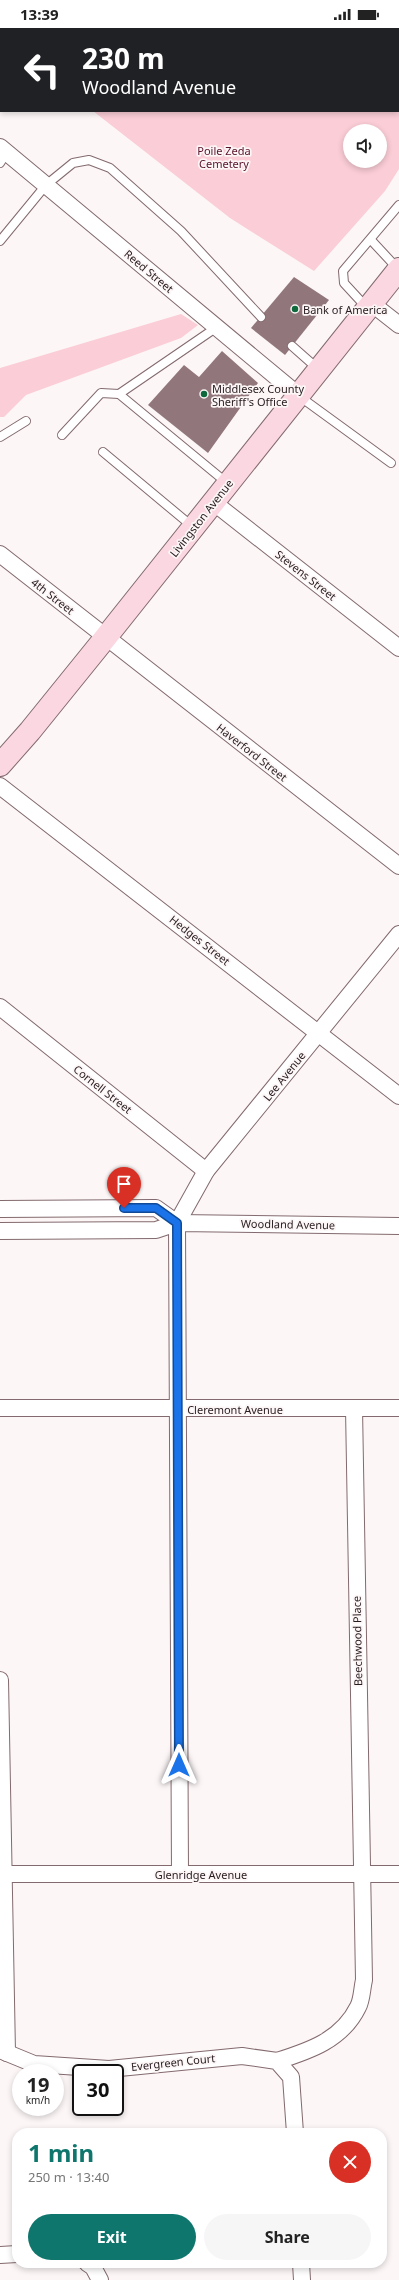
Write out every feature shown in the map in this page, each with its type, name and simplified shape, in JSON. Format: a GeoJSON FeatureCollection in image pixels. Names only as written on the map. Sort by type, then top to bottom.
{"type":"FeatureCollection","features":[{"type":"Feature","properties":{"kind":"main road","name":"Livingston Avenue"},"geometry":{"type":"LineString","coordinates":[[0,765],[30,731],[106,637],[399,269]]}},
{"type":"Feature","properties":{"kind":"street","name":"Reed Street"},"geometry":{"type":"LineString","coordinates":[[2,154],[46,185],[298,395]]}},
{"type":"Feature","properties":{"kind":"street"},"geometry":{"type":"LineString","coordinates":[[369,306],[399,325]]}},
{"type":"Feature","properties":{"kind":"street","name":"Stevens Street"},"geometry":{"type":"LineString","coordinates":[[213,502],[399,648]]}},
{"type":"Feature","properties":{"kind":"street","name":"4th Street"},"geometry":{"type":"LineString","coordinates":[[0,554],[106,637]]}},
{"type":"Feature","properties":{"kind":"street","name":"Haverford Street"},"geometry":{"type":"LineString","coordinates":[[106,637],[399,866]]}},
{"type":"Feature","properties":{"kind":"street","name":"Hedges Street"},"geometry":{"type":"LineString","coordinates":[[0,786],[399,1096]]}},
{"type":"Feature","properties":{"kind":"street","name":"Lee Avenue"},"geometry":{"type":"LineString","coordinates":[[177,1223],[206,1171],[399,934]]}},
{"type":"Feature","properties":{"kind":"street","name":"Cornell Street"},"geometry":{"type":"LineString","coordinates":[[0,1007],[206,1171]]}},
{"type":"Feature","properties":{"kind":"street"},"geometry":{"type":"LineString","coordinates":[[0,1209],[156,1208],[177,1223],[180,1874]]}},
{"type":"Feature","properties":{"kind":"street","name":"Woodland Avenue"},"geometry":{"type":"LineString","coordinates":[[0,1231],[156,1230],[177,1223],[399,1226]]}},
{"type":"Feature","properties":{"kind":"street","name":"Cleremont Avenue"},"geometry":{"type":"LineString","coordinates":[[0,1408],[399,1408]]}},
{"type":"Feature","properties":{"kind":"street","name":"Beechwood Place"},"geometry":{"type":"LineString","coordinates":[[354,1408],[361,1874]]}},
{"type":"Feature","properties":{"kind":"street"},"geometry":{"type":"LineString","coordinates":[[0,1680],[4,1874],[3,2052]]}},
{"type":"Feature","properties":{"kind":"street","name":"Glenridge Avenue"},"geometry":{"type":"LineString","coordinates":[[4,1874],[399,1874]]}},
{"type":"Feature","properties":{"kind":"street","name":"Evergreen Court"},"geometry":{"type":"LineString","coordinates":[[3,2052],[34,2064],[109,2069],[242,2056],[277,2061],[318,2048],[344,2028],[358,2007],[364,1980],[361,1874]]}},
{"type":"Feature","properties":{"kind":"street"},"geometry":{"type":"LineString","coordinates":[[277,2061],[291,2077],[295,2128]]}},
{"type":"Feature","properties":{"kind":"street"},"geometry":{"type":"LineString","coordinates":[[0,2255],[12,2254]]}},
{"type":"Feature","properties":{"kind":"street"},"geometry":{"type":"LineString","coordinates":[[94,2268],[100,2280]]}},
{"type":"Feature","properties":{"kind":"street"},"geometry":{"type":"LineString","coordinates":[[301,2268],[302,2280]]}},
{"type":"Feature","properties":{"kind":"lane"},"geometry":{"type":"LineString","coordinates":[[0,241],[46,185],[73,163],[89,160],[110,168],[181,231],[261,317]]}},
{"type":"Feature","properties":{"kind":"lane"},"geometry":{"type":"LineString","coordinates":[[369,306],[344,283],[343,271],[399,206]]}},
{"type":"Feature","properties":{"kind":"lane"},"geometry":{"type":"LineString","coordinates":[[371,240],[399,269]]}},
{"type":"Feature","properties":{"kind":"lane"},"geometry":{"type":"LineString","coordinates":[[118,394],[216,326]]}},
{"type":"Feature","properties":{"kind":"lane"},"geometry":{"type":"LineString","coordinates":[[292,346],[318,370]]}},
{"type":"Feature","properties":{"kind":"lane"},"geometry":{"type":"LineString","coordinates":[[62,435],[101,393],[118,394],[228,483]]}},
{"type":"Feature","properties":{"kind":"lane"},"geometry":{"type":"LineString","coordinates":[[298,395],[391,463]]}},
{"type":"Feature","properties":{"kind":"lane"},"geometry":{"type":"LineString","coordinates":[[0,437],[26,421]]}},
{"type":"Feature","properties":{"kind":"lane"},"geometry":{"type":"LineString","coordinates":[[103,452],[193,527]]}},
{"type":"Feature","properties":{"kind":"green space","name":"Poile Zeda Cemetery"},"geometry":{"type":"Polygon","coordinates":[[[94,112],[399,112],[399,169],[385,191],[314,271],[230,218],[94,112]]]}},
{"type":"Feature","properties":{"kind":"green space"},"geometry":{"type":"Polygon","coordinates":[[[181,314],[198,325],[181,338],[26,395],[4,417],[0,417],[0,368],[181,314]]]}},
{"type":"Feature","properties":{"kind":"building","name":"Bank of America"},"geometry":{"type":"Polygon","coordinates":[[[294,277],[329,300],[285,355],[251,328],[294,277]]]}},
{"type":"Feature","properties":{"kind":"building","name":"Middlesex County Sheriff's Office"},"geometry":{"type":"Polygon","coordinates":[[[222,351],[258,383],[208,453],[148,405],[184,365],[199,377],[222,351]]]}},
{"type":"Feature","properties":{"kind":"place","name":"Bank of America"},"geometry":{"type":"Point","coordinates":[295,309]}},
{"type":"Feature","properties":{"kind":"place","name":"Middlesex County Sheriff's Office"},"geometry":{"type":"Point","coordinates":[204,394]}},
{"type":"Feature","properties":{"kind":"route"},"geometry":{"type":"LineString","coordinates":[[124,1208],[156,1208],[177,1223],[179,1765]]}}]}
